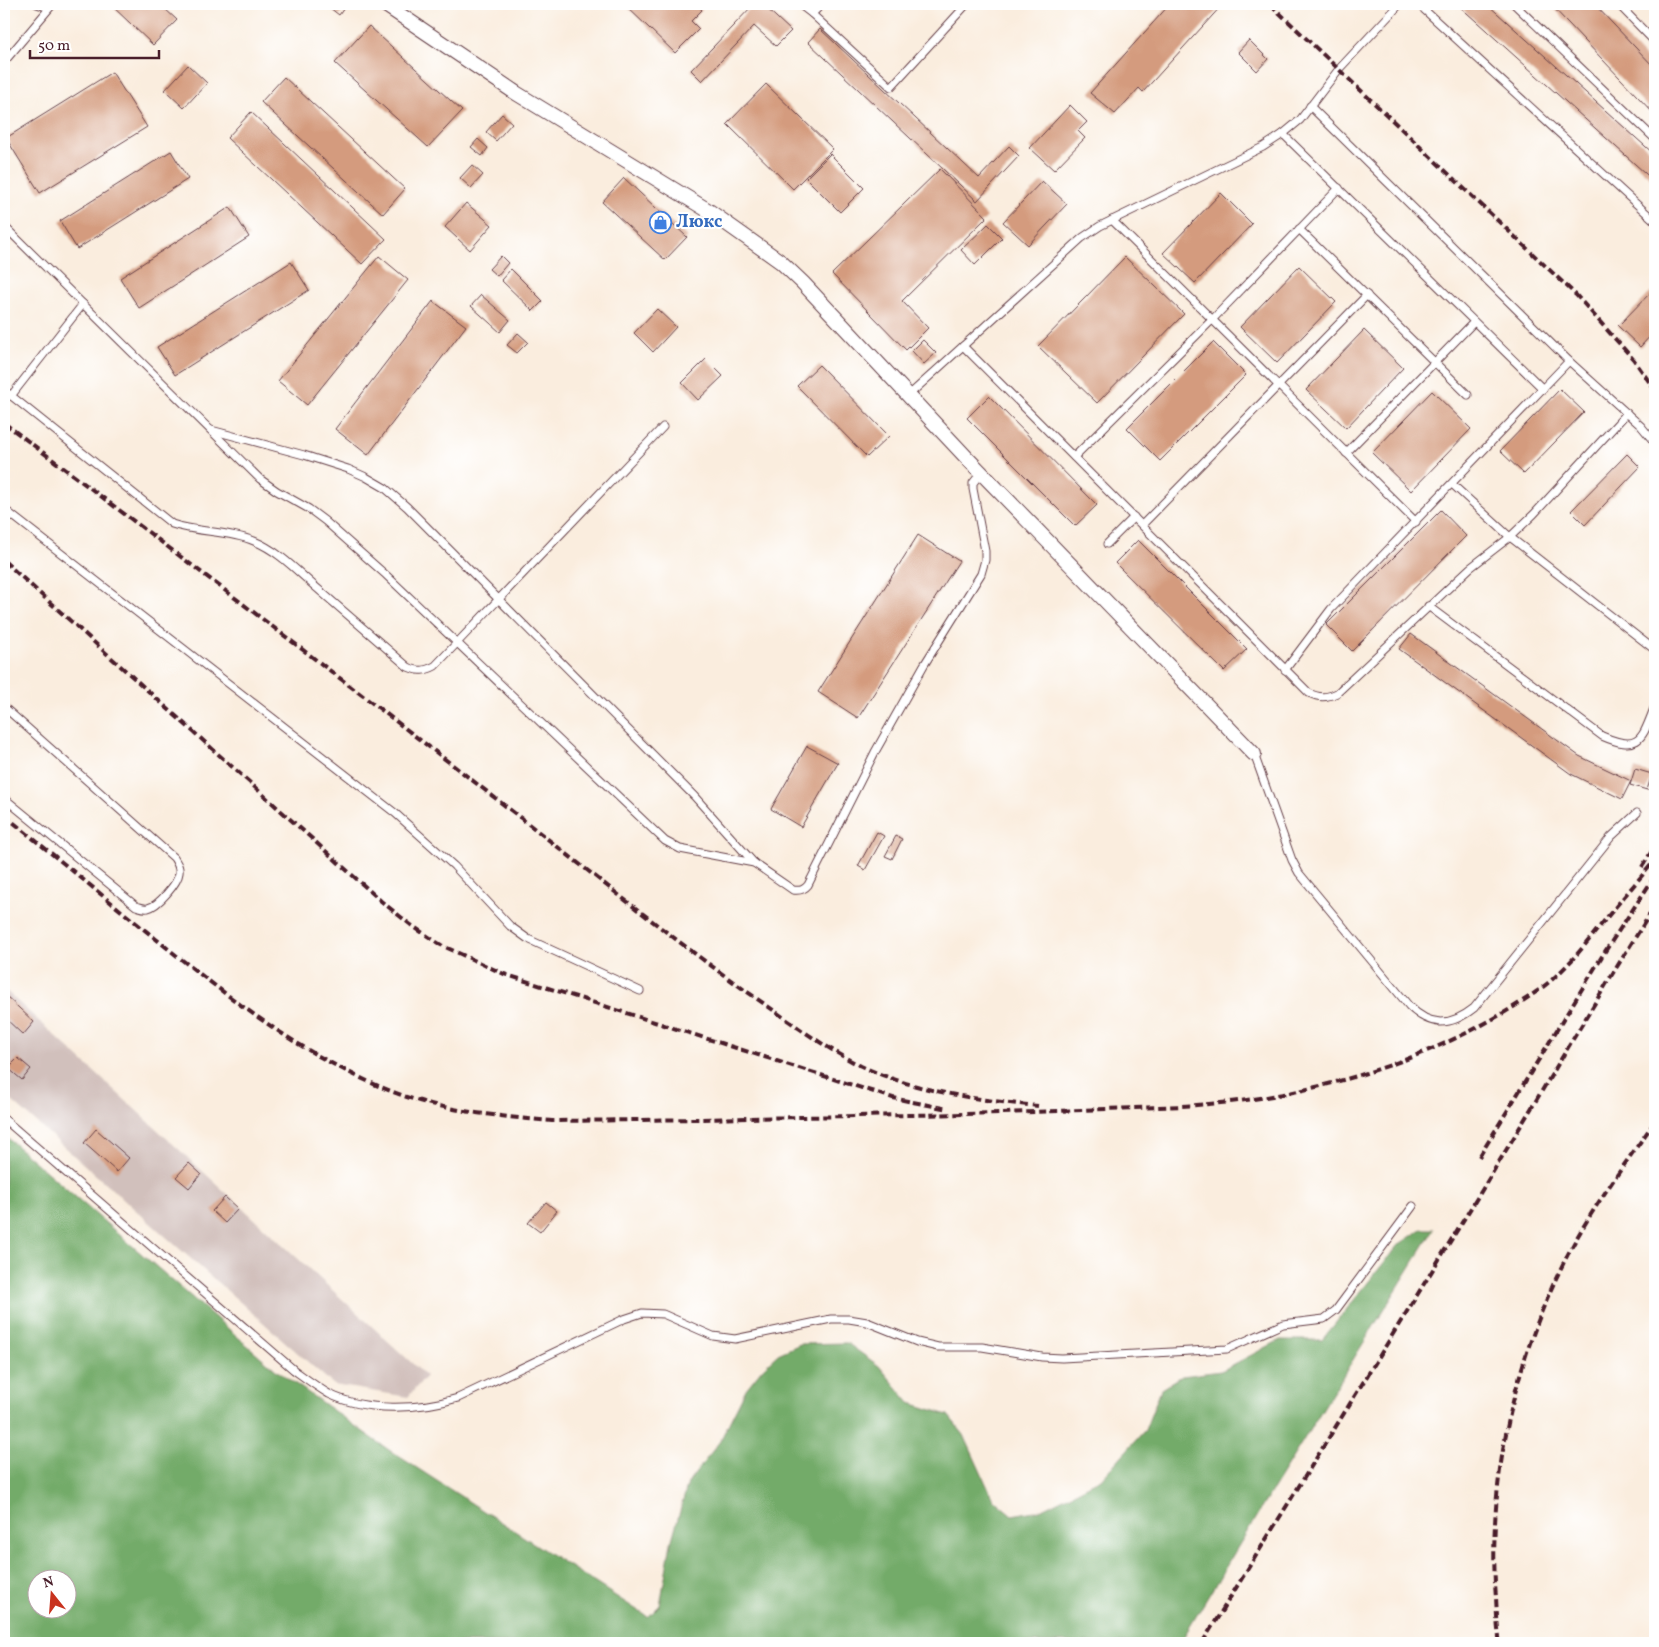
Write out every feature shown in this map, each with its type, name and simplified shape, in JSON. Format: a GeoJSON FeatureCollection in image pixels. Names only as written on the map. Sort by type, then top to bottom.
{"type":"FeatureCollection","features":[{"type":"Feature","properties":{"kind":"street"},"geometry":{"type":"LineString","coordinates":[[384,4],[516,93],[709,211],[781,262],[804,283],[980,472],[1254,754]]}},
{"type":"Feature","properties":{"kind":"lane"},"geometry":{"type":"LineString","coordinates":[[37,4],[51,6]]}},
{"type":"Feature","properties":{"kind":"lane"},"geometry":{"type":"LineString","coordinates":[[799,4],[891,87],[967,4]]}},
{"type":"Feature","properties":{"kind":"lane"},"geometry":{"type":"LineString","coordinates":[[812,14],[822,4]]}},
{"type":"Feature","properties":{"kind":"lane"},"geometry":{"type":"LineString","coordinates":[[909,395],[1082,238],[1112,220],[1263,147],[1284,134],[1300,120],[1339,70],[1400,4]]}},
{"type":"Feature","properties":{"kind":"lane"},"geometry":{"type":"LineString","coordinates":[[1418,4],[1655,221]]}},
{"type":"Feature","properties":{"kind":"lane"},"geometry":{"type":"LineString","coordinates":[[1514,4],[1655,139]]}},
{"type":"Feature","properties":{"kind":"lane"},"geometry":{"type":"LineString","coordinates":[[1618,4],[1655,42]]}},
{"type":"Feature","properties":{"kind":"lane"},"geometry":{"type":"LineString","coordinates":[[4,62],[51,6]]}},
{"type":"Feature","properties":{"kind":"lane"},"geometry":{"type":"LineString","coordinates":[[1310,106],[1569,361],[1641,426],[1655,442]]}},
{"type":"Feature","properties":{"kind":"lane"},"geometry":{"type":"LineString","coordinates":[[1284,134],[1543,389]]}},
{"type":"Feature","properties":{"kind":"lane"},"geometry":{"type":"LineString","coordinates":[[1074,458],[1212,320],[1339,188]]}},
{"type":"Feature","properties":{"kind":"lane"},"geometry":{"type":"LineString","coordinates":[[1112,220],[1416,522]]}},
{"type":"Feature","properties":{"kind":"lane"},"geometry":{"type":"LineString","coordinates":[[4,226],[260,479],[325,521],[386,575],[664,841],[680,849],[754,863]]}},
{"type":"Feature","properties":{"kind":"lane"},"geometry":{"type":"LineString","coordinates":[[1299,229],[1468,395]]}},
{"type":"Feature","properties":{"kind":"lane"},"geometry":{"type":"LineString","coordinates":[[1142,525],[1367,295]]}},
{"type":"Feature","properties":{"kind":"lane"},"geometry":{"type":"LineString","coordinates":[[10,396],[83,304]]}},
{"type":"Feature","properties":{"kind":"lane"},"geometry":{"type":"LineString","coordinates":[[1346,452],[1474,322]]}},
{"type":"Feature","properties":{"kind":"lane"},"geometry":{"type":"LineString","coordinates":[[963,346],[1308,693],[1317,697],[1327,697],[1337,693],[1470,568],[1510,537],[1534,514],[1627,413]]}},
{"type":"Feature","properties":{"kind":"lane"},"geometry":{"type":"LineString","coordinates":[[1285,670],[1331,609],[1569,361]]}},
{"type":"Feature","properties":{"kind":"lane"},"geometry":{"type":"LineString","coordinates":[[4,390],[172,524],[188,529],[231,534],[255,541],[282,558],[408,667],[418,671],[436,666],[663,427]]}},
{"type":"Feature","properties":{"kind":"lane"},"geometry":{"type":"LineString","coordinates":[[211,430],[348,469],[385,488],[407,507],[694,796],[754,863],[793,890],[799,891],[808,885],[871,759],[924,666],[980,574],[985,560],[985,551],[973,489],[973,483],[980,472]]}},
{"type":"Feature","properties":{"kind":"lane"},"geometry":{"type":"LineString","coordinates":[[1452,484],[1510,537],[1655,650]]}},
{"type":"Feature","properties":{"kind":"lane"},"geometry":{"type":"LineString","coordinates":[[4,509],[395,813],[454,866],[516,930],[528,939],[640,991]]}},
{"type":"Feature","properties":{"kind":"lane"},"geometry":{"type":"LineString","coordinates":[[1108,544],[1134,517]]}},
{"type":"Feature","properties":{"kind":"lane"},"geometry":{"type":"LineString","coordinates":[[1428,606],[1602,736],[1618,743],[1630,744],[1638,741],[1644,734],[1655,706]]}},
{"type":"Feature","properties":{"kind":"lane"},"geometry":{"type":"LineString","coordinates":[[4,707],[174,858],[179,866],[179,874],[158,903],[150,908],[136,906],[4,798]]}},
{"type":"Feature","properties":{"kind":"lane"},"geometry":{"type":"LineString","coordinates":[[1254,754],[1292,860],[1299,873],[1408,1006],[1419,1016],[1437,1022],[1456,1019],[1474,1008],[1611,837],[1637,813]]}},
{"type":"Feature","properties":{"kind":"lane"},"geometry":{"type":"LineString","coordinates":[[4,1119],[294,1370],[329,1393],[354,1403],[380,1408],[440,1404],[458,1398],[624,1319],[642,1313],[663,1314],[713,1336],[735,1339],[831,1319],[849,1319],[867,1322],[917,1342],[938,1346],[982,1347],[1042,1357],[1062,1358],[1227,1349],[1282,1324],[1324,1319],[1336,1310],[1413,1206]]}},
{"type":"Feature","properties":{"kind":"shaded area"},"geometry":{"type":"Polygon","coordinates":[[[4,989],[426,1376],[408,1397],[334,1385],[4,1094],[4,989]]]}},
{"type":"Feature","properties":{"kind":"green space"},"geometry":{"type":"Polygon","coordinates":[[[4,1135],[276,1370],[389,1450],[648,1617],[660,1605],[671,1543],[688,1483],[720,1441],[746,1389],[762,1369],[778,1354],[800,1344],[847,1343],[879,1366],[910,1403],[948,1415],[964,1435],[993,1499],[1012,1515],[1040,1510],[1101,1479],[1145,1430],[1161,1389],[1182,1376],[1221,1371],[1280,1340],[1322,1340],[1398,1245],[1422,1229],[1434,1229],[1180,1643],[4,1643],[4,1135]]]}},
{"type":"Feature","properties":{"kind":"building"},"geometry":{"type":"Polygon","coordinates":[[[110,4],[169,4],[164,8],[177,20],[153,45],[110,4]]]}},
{"type":"Feature","properties":{"kind":"building"},"geometry":{"type":"Polygon","coordinates":[[[325,4],[347,4],[339,15],[325,4]]]}},
{"type":"Feature","properties":{"kind":"building"},"geometry":{"type":"Polygon","coordinates":[[[624,4],[696,4],[702,10],[691,21],[699,29],[675,53],[624,4]]]}},
{"type":"Feature","properties":{"kind":"building"},"geometry":{"type":"Polygon","coordinates":[[[754,4],[762,4],[791,31],[776,46],[754,26],[702,81],[691,70],[754,4]]]}},
{"type":"Feature","properties":{"kind":"building"},"geometry":{"type":"Polygon","coordinates":[[[1170,4],[1223,4],[1143,92],[1139,88],[1115,114],[1090,93],[1170,4]]]}},
{"type":"Feature","properties":{"kind":"building"},"geometry":{"type":"Polygon","coordinates":[[[1457,4],[1487,4],[1655,155],[1655,182],[1457,4]]]}},
{"type":"Feature","properties":{"kind":"building"},"geometry":{"type":"Polygon","coordinates":[[[1550,4],[1594,4],[1655,68],[1655,115],[1550,4]]]}},
{"type":"Feature","properties":{"kind":"building"},"geometry":{"type":"Polygon","coordinates":[[[369,26],[462,111],[428,147],[335,63],[369,26]]]}},
{"type":"Feature","properties":{"kind":"building"},"geometry":{"type":"Polygon","coordinates":[[[820,29],[979,178],[1009,146],[1019,156],[977,201],[808,42],[820,29]]]}},
{"type":"Feature","properties":{"kind":"building"},"geometry":{"type":"Polygon","coordinates":[[[1249,40],[1268,59],[1257,71],[1238,52],[1249,40]]]}},
{"type":"Feature","properties":{"kind":"building"},"geometry":{"type":"Polygon","coordinates":[[[188,65],[207,83],[184,108],[165,90],[188,65]]]}},
{"type":"Feature","properties":{"kind":"building"},"geometry":{"type":"Polygon","coordinates":[[[112,72],[147,127],[40,193],[6,138],[112,72]]]}},
{"type":"Feature","properties":{"kind":"building"},"geometry":{"type":"Polygon","coordinates":[[[284,77],[405,189],[383,214],[261,102],[284,77]]]}},
{"type":"Feature","properties":{"kind":"building"},"geometry":{"type":"Polygon","coordinates":[[[766,84],[833,149],[793,189],[727,124],[766,84]]]}},
{"type":"Feature","properties":{"kind":"building"},"geometry":{"type":"Polygon","coordinates":[[[1070,105],[1087,122],[1078,131],[1085,138],[1054,170],[1030,148],[1070,105]]]}},
{"type":"Feature","properties":{"kind":"building"},"geometry":{"type":"Polygon","coordinates":[[[251,112],[386,239],[362,264],[227,138],[251,112]]]}},
{"type":"Feature","properties":{"kind":"building"},"geometry":{"type":"Polygon","coordinates":[[[502,114],[512,123],[496,141],[486,132],[502,114]]]}},
{"type":"Feature","properties":{"kind":"building"},"geometry":{"type":"Polygon","coordinates":[[[478,139],[488,148],[482,156],[471,147],[478,139]]]}},
{"type":"Feature","properties":{"kind":"building"},"geometry":{"type":"Polygon","coordinates":[[[171,151],[188,179],[77,249],[60,221],[171,151]]]}},
{"type":"Feature","properties":{"kind":"building"},"geometry":{"type":"Polygon","coordinates":[[[830,154],[864,188],[840,212],[806,178],[830,154]]]}},
{"type":"Feature","properties":{"kind":"building"},"geometry":{"type":"Polygon","coordinates":[[[472,165],[483,175],[471,188],[460,178],[472,165]]]}},
{"type":"Feature","properties":{"kind":"building"},"geometry":{"type":"Polygon","coordinates":[[[940,169],[987,217],[902,301],[928,328],[906,350],[832,274],[940,169]]]}},
{"type":"Feature","properties":{"kind":"building"},"geometry":{"type":"Polygon","coordinates":[[[624,178],[687,237],[665,260],[602,202],[624,178]]]}},
{"type":"Feature","properties":{"kind":"building"},"geometry":{"type":"Polygon","coordinates":[[[1042,181],[1067,204],[1028,245],[1003,222],[1042,181]]]}},
{"type":"Feature","properties":{"kind":"building"},"geometry":{"type":"Polygon","coordinates":[[[1221,193],[1252,224],[1195,283],[1163,253],[1221,193]]]}},
{"type":"Feature","properties":{"kind":"building"},"geometry":{"type":"Polygon","coordinates":[[[466,203],[492,225],[470,250],[445,227],[466,203]]]}},
{"type":"Feature","properties":{"kind":"building"},"geometry":{"type":"Polygon","coordinates":[[[230,207],[249,237],[139,308],[120,278],[230,207]]]}},
{"type":"Feature","properties":{"kind":"building"},"geometry":{"type":"Polygon","coordinates":[[[988,224],[1002,238],[975,265],[961,250],[988,224]]]}},
{"type":"Feature","properties":{"kind":"building"},"geometry":{"type":"Polygon","coordinates":[[[379,256],[408,280],[307,405],[278,381],[379,256]]]}},
{"type":"Feature","properties":{"kind":"building"},"geometry":{"type":"Polygon","coordinates":[[[501,256],[508,263],[497,276],[489,269],[501,256]]]}},
{"type":"Feature","properties":{"kind":"building"},"geometry":{"type":"Polygon","coordinates":[[[1125,257],[1184,314],[1097,403],[1038,346],[1125,257]]]}},
{"type":"Feature","properties":{"kind":"building"},"geometry":{"type":"Polygon","coordinates":[[[291,262],[309,290],[175,375],[157,347],[291,262]]]}},
{"type":"Feature","properties":{"kind":"building"},"geometry":{"type":"Polygon","coordinates":[[[1299,266],[1336,302],[1277,363],[1240,327],[1299,266]]]}},
{"type":"Feature","properties":{"kind":"building"},"geometry":{"type":"Polygon","coordinates":[[[511,269],[543,301],[533,311],[501,280],[511,269]]]}},
{"type":"Feature","properties":{"kind":"building"},"geometry":{"type":"Polygon","coordinates":[[[1655,288],[1655,331],[1640,347],[1618,326],[1655,288]]]}},
{"type":"Feature","properties":{"kind":"building"},"geometry":{"type":"Polygon","coordinates":[[[481,295],[510,320],[500,332],[471,306],[481,295]]]}},
{"type":"Feature","properties":{"kind":"building"},"geometry":{"type":"Polygon","coordinates":[[[433,301],[466,326],[368,455],[335,429],[433,301]]]}},
{"type":"Feature","properties":{"kind":"building"},"geometry":{"type":"Polygon","coordinates":[[[657,309],[676,327],[653,352],[634,333],[657,309]]]}},
{"type":"Feature","properties":{"kind":"building"},"geometry":{"type":"Polygon","coordinates":[[[1364,330],[1403,368],[1346,428],[1306,390],[1364,330]]]}},
{"type":"Feature","properties":{"kind":"building"},"geometry":{"type":"Polygon","coordinates":[[[518,333],[528,342],[517,353],[507,345],[518,333]]]}},
{"type":"Feature","properties":{"kind":"building"},"geometry":{"type":"Polygon","coordinates":[[[923,340],[936,353],[924,364],[912,351],[923,340]]]}},
{"type":"Feature","properties":{"kind":"building"},"geometry":{"type":"Polygon","coordinates":[[[1213,342],[1246,375],[1160,461],[1127,428],[1213,342]]]}},
{"type":"Feature","properties":{"kind":"building"},"geometry":{"type":"Polygon","coordinates":[[[706,359],[723,376],[698,400],[682,383],[706,359]]]}},
{"type":"Feature","properties":{"kind":"building"},"geometry":{"type":"Polygon","coordinates":[[[819,365],[889,436],[867,457],[797,386],[819,365]]]}},
{"type":"Feature","properties":{"kind":"building"},"geometry":{"type":"Polygon","coordinates":[[[1560,389],[1584,412],[1524,474],[1500,451],[1560,389]]]}},
{"type":"Feature","properties":{"kind":"building"},"geometry":{"type":"Polygon","coordinates":[[[1432,391],[1471,429],[1411,491],[1372,453],[1432,391]]]}},
{"type":"Feature","properties":{"kind":"building"},"geometry":{"type":"Polygon","coordinates":[[[989,396],[1097,505],[1075,526],[967,418],[989,396]]]}},
{"type":"Feature","properties":{"kind":"building"},"geometry":{"type":"Polygon","coordinates":[[[1627,454],[1640,467],[1585,525],[1571,511],[1627,454]]]}},
{"type":"Feature","properties":{"kind":"building"},"geometry":{"type":"Polygon","coordinates":[[[1441,510],[1466,536],[1352,651],[1326,625],[1441,510]]]}},
{"type":"Feature","properties":{"kind":"building"},"geometry":{"type":"Polygon","coordinates":[[[918,535],[959,561],[858,718],[818,692],[918,535]]]}},
{"type":"Feature","properties":{"kind":"building"},"geometry":{"type":"Polygon","coordinates":[[[1138,540],[1247,649],[1224,671],[1115,563],[1138,540]]]}},
{"type":"Feature","properties":{"kind":"building"},"geometry":{"type":"Polygon","coordinates":[[[1411,634],[1579,756],[1631,781],[1622,799],[1571,774],[1399,649],[1411,634]]]}},
{"type":"Feature","properties":{"kind":"building"},"geometry":{"type":"Polygon","coordinates":[[[807,746],[838,763],[801,827],[771,809],[807,746]]]}},
{"type":"Feature","properties":{"kind":"building"},"geometry":{"type":"Polygon","coordinates":[[[1635,769],[1652,774],[1647,790],[1630,785],[1635,769]]]}},
{"type":"Feature","properties":{"kind":"building"},"geometry":{"type":"Polygon","coordinates":[[[877,832],[884,836],[865,870],[858,866],[877,832]]]}},
{"type":"Feature","properties":{"kind":"building"},"geometry":{"type":"Polygon","coordinates":[[[896,836],[902,839],[892,859],[885,856],[896,836]]]}},
{"type":"Feature","properties":{"kind":"building"},"geometry":{"type":"Polygon","coordinates":[[[4,994],[34,1022],[23,1035],[4,1017],[4,994]]]}},
{"type":"Feature","properties":{"kind":"building"},"geometry":{"type":"Polygon","coordinates":[[[18,1058],[31,1069],[22,1080],[8,1068],[18,1058]]]}},
{"type":"Feature","properties":{"kind":"building"},"geometry":{"type":"Polygon","coordinates":[[[96,1129],[129,1158],[117,1172],[84,1143],[96,1129]]]}},
{"type":"Feature","properties":{"kind":"building"},"geometry":{"type":"Polygon","coordinates":[[[189,1163],[201,1174],[189,1188],[176,1177],[189,1163]]]}},
{"type":"Feature","properties":{"kind":"building"},"geometry":{"type":"Polygon","coordinates":[[[225,1197],[238,1209],[225,1223],[212,1211],[225,1197]]]}},
{"type":"Feature","properties":{"kind":"building"},"geometry":{"type":"Polygon","coordinates":[[[546,1202],[557,1211],[540,1232],[528,1223],[546,1202]]]}},
{"type":"Feature","properties":{"kind":"railway"},"geometry":{"type":"LineString","coordinates":[[1270,4],[1576,295],[1634,360],[1655,390]]}},
{"type":"Feature","properties":{"kind":"railway"},"geometry":{"type":"LineString","coordinates":[[4,423],[205,575],[680,942],[812,1037],[861,1066],[904,1082],[970,1098],[1038,1106]]}},
{"type":"Feature","properties":{"kind":"railway"},"geometry":{"type":"LineString","coordinates":[[4,561],[381,901],[411,925],[441,945],[504,974],[893,1098],[948,1109]]}},
{"type":"Feature","properties":{"kind":"railway"},"geometry":{"type":"LineString","coordinates":[[4,815],[214,985],[274,1028],[336,1066],[421,1102],[477,1113],[552,1121],[959,1114],[1189,1106],[1272,1096],[1340,1081],[1410,1058],[1443,1044],[1507,1011],[1536,992],[1578,954],[1655,860]]}},
{"type":"Feature","properties":{"kind":"railway"},"geometry":{"type":"LineString","coordinates":[[1642,867],[1655,846]]}},
{"type":"Feature","properties":{"kind":"railway"},"geometry":{"type":"LineString","coordinates":[[1479,1157],[1604,953],[1655,876]]}},
{"type":"Feature","properties":{"kind":"railway"},"geometry":{"type":"LineString","coordinates":[[1202,1643],[1655,906]]}},
{"type":"Feature","properties":{"kind":"railway"},"geometry":{"type":"LineString","coordinates":[[1500,1643],[1494,1556],[1496,1513],[1500,1469],[1507,1426],[1517,1384],[1545,1302],[1563,1264],[1583,1227],[1606,1191],[1655,1121]]}},
{"type":"Feature","properties":{"kind":"place","name":"Люкс"},"geometry":{"type":"Point","coordinates":[660,222]}}]}
